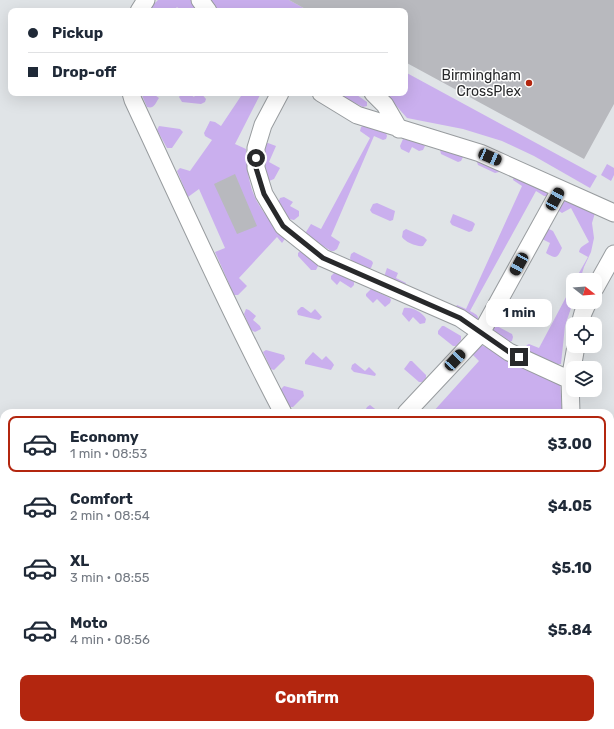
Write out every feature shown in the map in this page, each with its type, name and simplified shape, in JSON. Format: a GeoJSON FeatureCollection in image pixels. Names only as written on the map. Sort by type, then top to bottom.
{"type":"FeatureCollection","features":[{"type":"Feature","properties":{"kind":"street"},"geometry":{"type":"LineString","coordinates":[[132,96],[135,106],[212,270],[281,409]]}},
{"type":"Feature","properties":{"kind":"street"},"geometry":{"type":"LineString","coordinates":[[278,96],[263,125],[256,148],[256,168],[264,194],[283,226],[323,258],[460,318],[509,352],[566,378]]}},
{"type":"Feature","properties":{"kind":"street"},"geometry":{"type":"LineString","coordinates":[[326,96],[357,115],[480,153],[614,213]]}},
{"type":"Feature","properties":{"kind":"street"},"geometry":{"type":"LineString","coordinates":[[376,96],[385,105],[399,129]]}},
{"type":"Feature","properties":{"kind":"street"},"geometry":{"type":"LineString","coordinates":[[410,409],[481,332],[560,190]]}},
{"type":"Feature","properties":{"kind":"street"},"geometry":{"type":"LineString","coordinates":[[602,275],[614,254]]}},
{"type":"Feature","properties":{"kind":"street"},"geometry":{"type":"LineString","coordinates":[[602,292],[614,278]]}},
{"type":"Feature","properties":{"kind":"street"},"geometry":{"type":"LineString","coordinates":[[571,397],[571,409]]}},
{"type":"Feature","properties":{"kind":"shaded area"},"geometry":{"type":"Polygon","coordinates":[[[158,0],[191,0],[197,8],[177,7],[150,8],[158,0]]]}},
{"type":"Feature","properties":{"kind":"shaded area"},"geometry":{"type":"Polygon","coordinates":[[[209,0],[289,0],[304,8],[216,8],[209,0]]]}},
{"type":"Feature","properties":{"kind":"shaded area"},"geometry":{"type":"Polygon","coordinates":[[[408,74],[597,176],[590,188],[534,156],[502,141],[463,129],[407,118],[388,96],[408,96],[408,74]]]}},
{"type":"Feature","properties":{"kind":"shaded area"},"geometry":{"type":"Polygon","coordinates":[[[142,96],[156,96],[159,98],[153,107],[147,107],[142,96]]]}},
{"type":"Feature","properties":{"kind":"shaded area"},"geometry":{"type":"Polygon","coordinates":[[[204,96],[206,99],[205,102],[201,104],[182,102],[179,97],[204,96]]]}},
{"type":"Feature","properties":{"kind":"shaded area"},"geometry":{"type":"Polygon","coordinates":[[[241,96],[259,96],[235,144],[246,149],[249,179],[257,201],[268,217],[287,236],[282,243],[277,237],[239,278],[247,286],[238,295],[234,295],[215,252],[225,248],[199,189],[188,197],[177,171],[180,168],[190,171],[212,140],[205,136],[204,133],[210,121],[221,126],[241,96]]]}},
{"type":"Feature","properties":{"kind":"shaded area"},"geometry":{"type":"Polygon","coordinates":[[[358,96],[367,102],[367,106],[363,107],[343,97],[358,96]]]}},
{"type":"Feature","properties":{"kind":"shaded area"},"geometry":{"type":"Polygon","coordinates":[[[365,125],[386,133],[387,136],[386,139],[383,140],[374,136],[331,236],[340,242],[337,249],[331,251],[307,236],[306,232],[311,224],[321,229],[370,138],[360,131],[361,127],[365,125]]]}},
{"type":"Feature","properties":{"kind":"shaded area"},"geometry":{"type":"Polygon","coordinates":[[[159,126],[180,129],[183,132],[172,148],[167,148],[157,130],[159,126]]]}},
{"type":"Feature","properties":{"kind":"shaded area"},"geometry":{"type":"Polygon","coordinates":[[[403,139],[422,143],[425,146],[423,150],[419,151],[412,147],[409,153],[401,149],[400,146],[403,139]]]}},
{"type":"Feature","properties":{"kind":"shaded area"},"geometry":{"type":"Polygon","coordinates":[[[268,143],[276,146],[269,162],[280,168],[274,179],[269,181],[265,178],[262,169],[265,144],[268,143]]]}},
{"type":"Feature","properties":{"kind":"shaded area"},"geometry":{"type":"Polygon","coordinates":[[[442,147],[464,155],[461,161],[458,162],[441,154],[440,150],[442,147]]]}},
{"type":"Feature","properties":{"kind":"shaded area"},"geometry":{"type":"Polygon","coordinates":[[[479,158],[501,167],[499,172],[495,173],[478,165],[477,162],[479,158]]]}},
{"type":"Feature","properties":{"kind":"shaded area"},"geometry":{"type":"Polygon","coordinates":[[[607,164],[614,168],[614,175],[611,181],[601,175],[607,164]]]}},
{"type":"Feature","properties":{"kind":"shaded area"},"geometry":{"type":"Polygon","coordinates":[[[515,173],[549,191],[548,196],[544,196],[536,191],[470,311],[477,316],[479,321],[455,308],[457,305],[466,309],[522,186],[513,180],[515,173]]]}},
{"type":"Feature","properties":{"kind":"shaded area"},"geometry":{"type":"Polygon","coordinates":[[[284,197],[293,202],[290,206],[299,211],[299,216],[294,220],[289,219],[278,203],[280,198],[284,197]]]}},
{"type":"Feature","properties":{"kind":"shaded area"},"geometry":{"type":"Polygon","coordinates":[[[564,197],[595,213],[592,223],[594,238],[591,252],[582,273],[579,273],[588,257],[579,252],[582,247],[589,242],[571,208],[562,213],[557,209],[564,197]]]}},
{"type":"Feature","properties":{"kind":"shaded area"},"geometry":{"type":"Polygon","coordinates":[[[377,203],[395,211],[393,220],[390,221],[372,213],[370,210],[373,204],[377,203]]]}},
{"type":"Feature","properties":{"kind":"shaded area"},"geometry":{"type":"Polygon","coordinates":[[[453,214],[473,222],[475,224],[472,231],[469,232],[452,225],[450,222],[453,214]]]}},
{"type":"Feature","properties":{"kind":"shaded area"},"geometry":{"type":"Polygon","coordinates":[[[547,228],[553,231],[562,248],[556,257],[546,253],[550,243],[540,238],[547,228]]]}},
{"type":"Feature","properties":{"kind":"shaded area"},"geometry":{"type":"Polygon","coordinates":[[[406,229],[424,237],[427,240],[423,246],[408,242],[402,237],[403,231],[406,229]]]}},
{"type":"Feature","properties":{"kind":"shaded area"},"geometry":{"type":"Polygon","coordinates":[[[301,250],[319,264],[316,270],[311,270],[298,256],[298,253],[301,250]]]}},
{"type":"Feature","properties":{"kind":"shaded area"},"geometry":{"type":"Polygon","coordinates":[[[354,252],[372,261],[373,263],[371,268],[365,269],[351,261],[351,254],[354,252]]]}},
{"type":"Feature","properties":{"kind":"shaded area"},"geometry":{"type":"Polygon","coordinates":[[[387,268],[398,273],[396,278],[406,283],[404,288],[384,277],[387,268]]]}},
{"type":"Feature","properties":{"kind":"shaded area"},"geometry":{"type":"Polygon","coordinates":[[[336,271],[354,282],[354,285],[351,288],[340,281],[337,285],[331,279],[331,276],[336,271]]]}},
{"type":"Feature","properties":{"kind":"shaded area"},"geometry":{"type":"Polygon","coordinates":[[[371,289],[390,298],[390,303],[385,307],[377,299],[373,303],[366,296],[371,289]]]}},
{"type":"Feature","properties":{"kind":"shaded area"},"geometry":{"type":"Polygon","coordinates":[[[566,297],[566,309],[571,309],[568,317],[566,317],[561,364],[557,364],[526,352],[525,348],[529,344],[539,348],[566,297]]]}},
{"type":"Feature","properties":{"kind":"shaded area"},"geometry":{"type":"Polygon","coordinates":[[[301,307],[311,313],[315,309],[322,317],[319,320],[298,315],[297,311],[301,307]]]}},
{"type":"Feature","properties":{"kind":"shaded area"},"geometry":{"type":"Polygon","coordinates":[[[404,308],[410,308],[419,312],[426,319],[425,323],[420,324],[413,317],[409,322],[402,314],[404,308]]]}},
{"type":"Feature","properties":{"kind":"shaded area"},"geometry":{"type":"Polygon","coordinates":[[[246,309],[256,316],[253,320],[260,326],[261,329],[255,332],[251,330],[244,314],[246,309]]]}},
{"type":"Feature","properties":{"kind":"shaded area"},"geometry":{"type":"Polygon","coordinates":[[[495,325],[512,334],[512,341],[509,342],[491,335],[492,327],[495,325]]]}},
{"type":"Feature","properties":{"kind":"shaded area"},"geometry":{"type":"Polygon","coordinates":[[[442,326],[461,336],[461,340],[456,346],[453,346],[438,334],[438,331],[442,326]]]}},
{"type":"Feature","properties":{"kind":"shaded area"},"geometry":{"type":"Polygon","coordinates":[[[481,345],[560,380],[562,409],[436,409],[479,361],[472,354],[481,345]]]}},
{"type":"Feature","properties":{"kind":"shaded area"},"geometry":{"type":"Polygon","coordinates":[[[266,350],[284,355],[285,359],[274,370],[271,369],[263,352],[266,350]]]}},
{"type":"Feature","properties":{"kind":"shaded area"},"geometry":{"type":"Polygon","coordinates":[[[313,352],[322,360],[326,356],[332,362],[334,365],[331,370],[305,364],[305,361],[313,352]]]}},
{"type":"Feature","properties":{"kind":"shaded area"},"geometry":{"type":"Polygon","coordinates":[[[410,361],[412,361],[426,375],[426,378],[422,382],[419,382],[404,369],[410,361]]]}},
{"type":"Feature","properties":{"kind":"shaded area"},"geometry":{"type":"Polygon","coordinates":[[[355,363],[365,371],[369,367],[376,374],[375,376],[354,372],[351,369],[352,365],[355,363]]]}},
{"type":"Feature","properties":{"kind":"shaded area"},"geometry":{"type":"Polygon","coordinates":[[[284,386],[303,391],[304,396],[293,407],[288,407],[280,390],[284,386]]]}},
{"type":"Feature","properties":{"kind":"shaded area"},"geometry":{"type":"Polygon","coordinates":[[[370,405],[375,409],[366,409],[370,405]]]}},
{"type":"Feature","properties":{"kind":"building","name":"Birmingham CrossPlex"},"geometry":{"type":"Polygon","coordinates":[[[289,0],[614,0],[614,104],[584,159],[408,64],[408,8],[304,8],[289,0]]]}},
{"type":"Feature","properties":{"kind":"building"},"geometry":{"type":"Polygon","coordinates":[[[235,174],[257,226],[237,234],[214,184],[235,174]]]}},
{"type":"Feature","properties":{"kind":"place","name":"Birmingham CrossPlex"},"geometry":{"type":"Point","coordinates":[529,83]}},
{"type":"Feature","properties":{"kind":"route"},"geometry":{"type":"LineString","coordinates":[[256,158],[256,168],[264,194],[283,226],[323,258],[460,318],[509,352],[519,357]]}}]}
